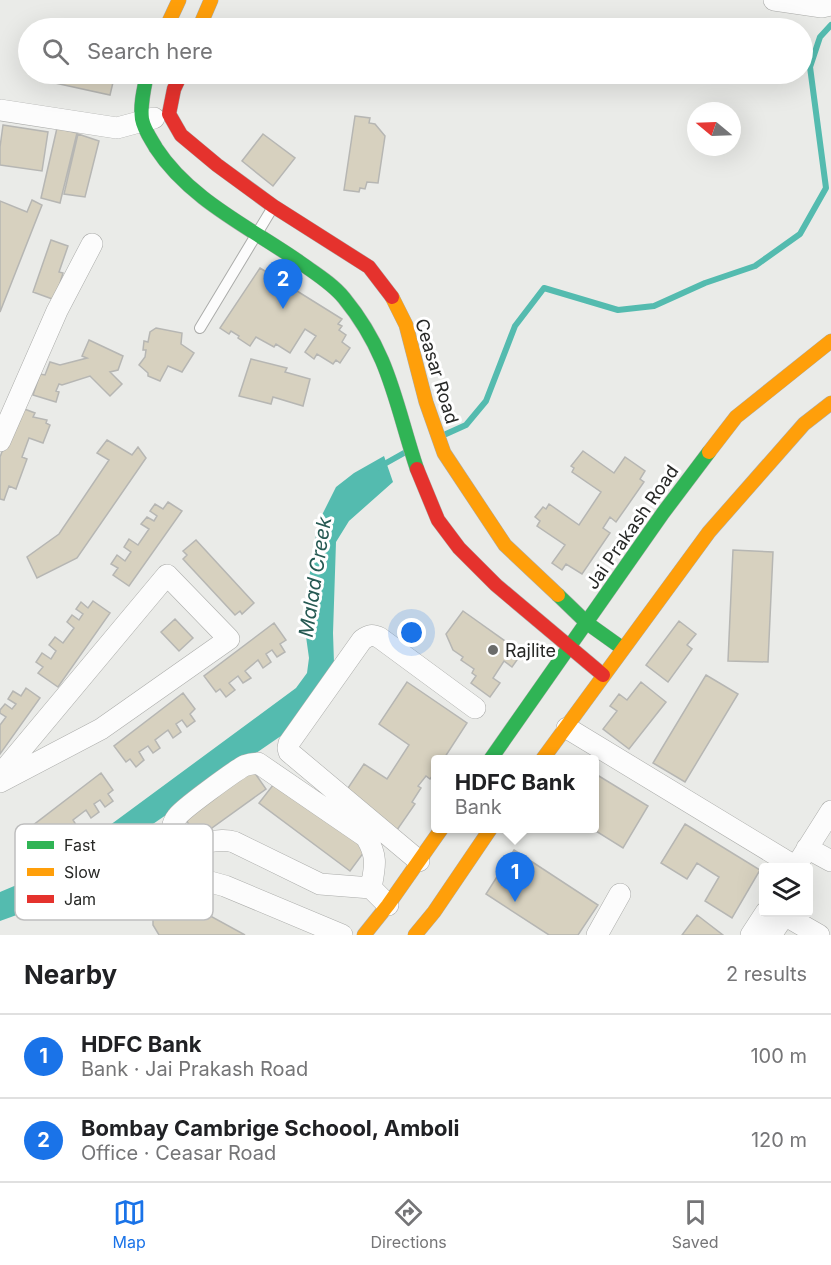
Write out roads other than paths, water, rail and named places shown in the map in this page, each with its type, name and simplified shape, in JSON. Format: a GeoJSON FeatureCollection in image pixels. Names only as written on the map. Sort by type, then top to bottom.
{"type":"FeatureCollection","features":[{"type":"Feature","properties":{"kind":"main road"},"geometry":{"type":"LineString","coordinates":[[171,18],[179,0]]}},
{"type":"Feature","properties":{"kind":"main road"},"geometry":{"type":"LineString","coordinates":[[204,18],[211,0]]}},
{"type":"Feature","properties":{"kind":"main road"},"geometry":{"type":"LineString","coordinates":[[145,84],[141,104],[142,121],[154,146],[180,178],[219,209],[257,232],[337,290],[360,317],[380,348],[393,383],[415,464],[430,505],[455,543],[487,576],[603,675]]}},
{"type":"Feature","properties":{"kind":"main road"},"geometry":{"type":"LineString","coordinates":[[169,114],[176,84]]}},
{"type":"Feature","properties":{"kind":"main road","name":"Ceasar Road"},"geometry":{"type":"LineString","coordinates":[[169,114],[181,135],[273,206],[369,267],[391,295],[406,325],[418,373],[444,453],[505,545],[587,623],[622,648]]}},
{"type":"Feature","properties":{"kind":"main road","name":"Jai Prakash Road"},"geometry":{"type":"LineString","coordinates":[[493,755],[663,513],[736,417],[831,341]]}},
{"type":"Feature","properties":{"kind":"main road"},"geometry":{"type":"LineString","coordinates":[[393,383],[418,373]]}},
{"type":"Feature","properties":{"kind":"main road"},"geometry":{"type":"LineString","coordinates":[[545,755],[709,532],[804,424],[831,403]]}},
{"type":"Feature","properties":{"kind":"main road"},"geometry":{"type":"LineString","coordinates":[[364,935],[439,833]]}},
{"type":"Feature","properties":{"kind":"main road"},"geometry":{"type":"LineString","coordinates":[[415,935],[434,912],[488,833]]}},
{"type":"Feature","properties":{"kind":"street"},"geometry":{"type":"LineString","coordinates":[[774,0],[822,7],[831,5]]}},
{"type":"Feature","properties":{"kind":"street"},"geometry":{"type":"LineString","coordinates":[[0,110],[117,128],[169,114]]}},
{"type":"Feature","properties":{"kind":"street"},"geometry":{"type":"LineString","coordinates":[[0,441],[6,407],[92,244]]}},
{"type":"Feature","properties":{"kind":"street"},"geometry":{"type":"LineString","coordinates":[[0,771],[6,769],[167,575],[229,639],[101,729],[0,782]]}},
{"type":"Feature","properties":{"kind":"street"},"geometry":{"type":"LineString","coordinates":[[419,861],[289,752],[289,743],[367,636],[373,635],[380,638],[475,708]]}},
{"type":"Feature","properties":{"kind":"street"},"geometry":{"type":"LineString","coordinates":[[567,728],[789,863]]}},
{"type":"Feature","properties":{"kind":"street"},"geometry":{"type":"LineString","coordinates":[[174,824],[178,815],[244,766],[258,764],[366,837],[375,853],[376,864],[371,888]]}},
{"type":"Feature","properties":{"kind":"street"},"geometry":{"type":"LineString","coordinates":[[798,863],[831,810]]}},
{"type":"Feature","properties":{"kind":"street"},"geometry":{"type":"LineString","coordinates":[[213,842],[226,840],[234,842],[320,884],[371,888],[388,905]]}},
{"type":"Feature","properties":{"kind":"street"},"geometry":{"type":"LineString","coordinates":[[807,848],[831,861]]}},
{"type":"Feature","properties":{"kind":"street"},"geometry":{"type":"LineString","coordinates":[[213,883],[342,935]]}},
{"type":"Feature","properties":{"kind":"street"},"geometry":{"type":"LineString","coordinates":[[597,935],[620,894]]}},
{"type":"Feature","properties":{"kind":"street"},"geometry":{"type":"LineString","coordinates":[[751,935],[772,917]]}},
{"type":"Feature","properties":{"kind":"street"},"geometry":{"type":"LineString","coordinates":[[771,935],[775,917]]}},
{"type":"Feature","properties":{"kind":"street"},"geometry":{"type":"LineString","coordinates":[[782,917],[819,935]]}},
{"type":"Feature","properties":{"kind":"lane"},"geometry":{"type":"LineString","coordinates":[[200,328],[273,206]]}},
{"type":"Feature","properties":{"kind":"water"},"geometry":{"type":"Polygon","coordinates":[[[384,456],[393,482],[349,521],[336,542],[334,663],[307,718],[153,824],[111,824],[296,688],[307,673],[309,658],[303,615],[318,523],[336,487],[354,473],[384,456]]]}},
{"type":"Feature","properties":{"kind":"water"},"geometry":{"type":"Polygon","coordinates":[[[15,886],[15,916],[0,921],[0,892],[15,886]]]}},
{"type":"Feature","properties":{"kind":"waterway","name":"Malad Creek"},"geometry":{"type":"LineString","coordinates":[[813,58],[820,37],[831,25]]}},
{"type":"Feature","properties":{"kind":"waterway","name":"Malad Creek"},"geometry":{"type":"LineString","coordinates":[[446,434],[466,425],[486,401],[515,326],[544,288],[618,310],[654,306],[705,283],[755,266],[800,234],[826,188],[812,84]]}},
{"type":"Feature","properties":{"kind":"waterway","name":"Malad Creek"},"geometry":{"type":"LineString","coordinates":[[379,467],[404,453]]}},
{"type":"Feature","properties":{"kind":"place","name":"Bombay Cambrige Schoool, Amboli"},"geometry":{"type":"Point","coordinates":[283,309]}},
{"type":"Feature","properties":{"kind":"place","name":"Rajlite"},"geometry":{"type":"Point","coordinates":[493,650]}},
{"type":"Feature","properties":{"kind":"place","name":"HDFC Bank"},"geometry":{"type":"Point","coordinates":[515,902]}}]}
